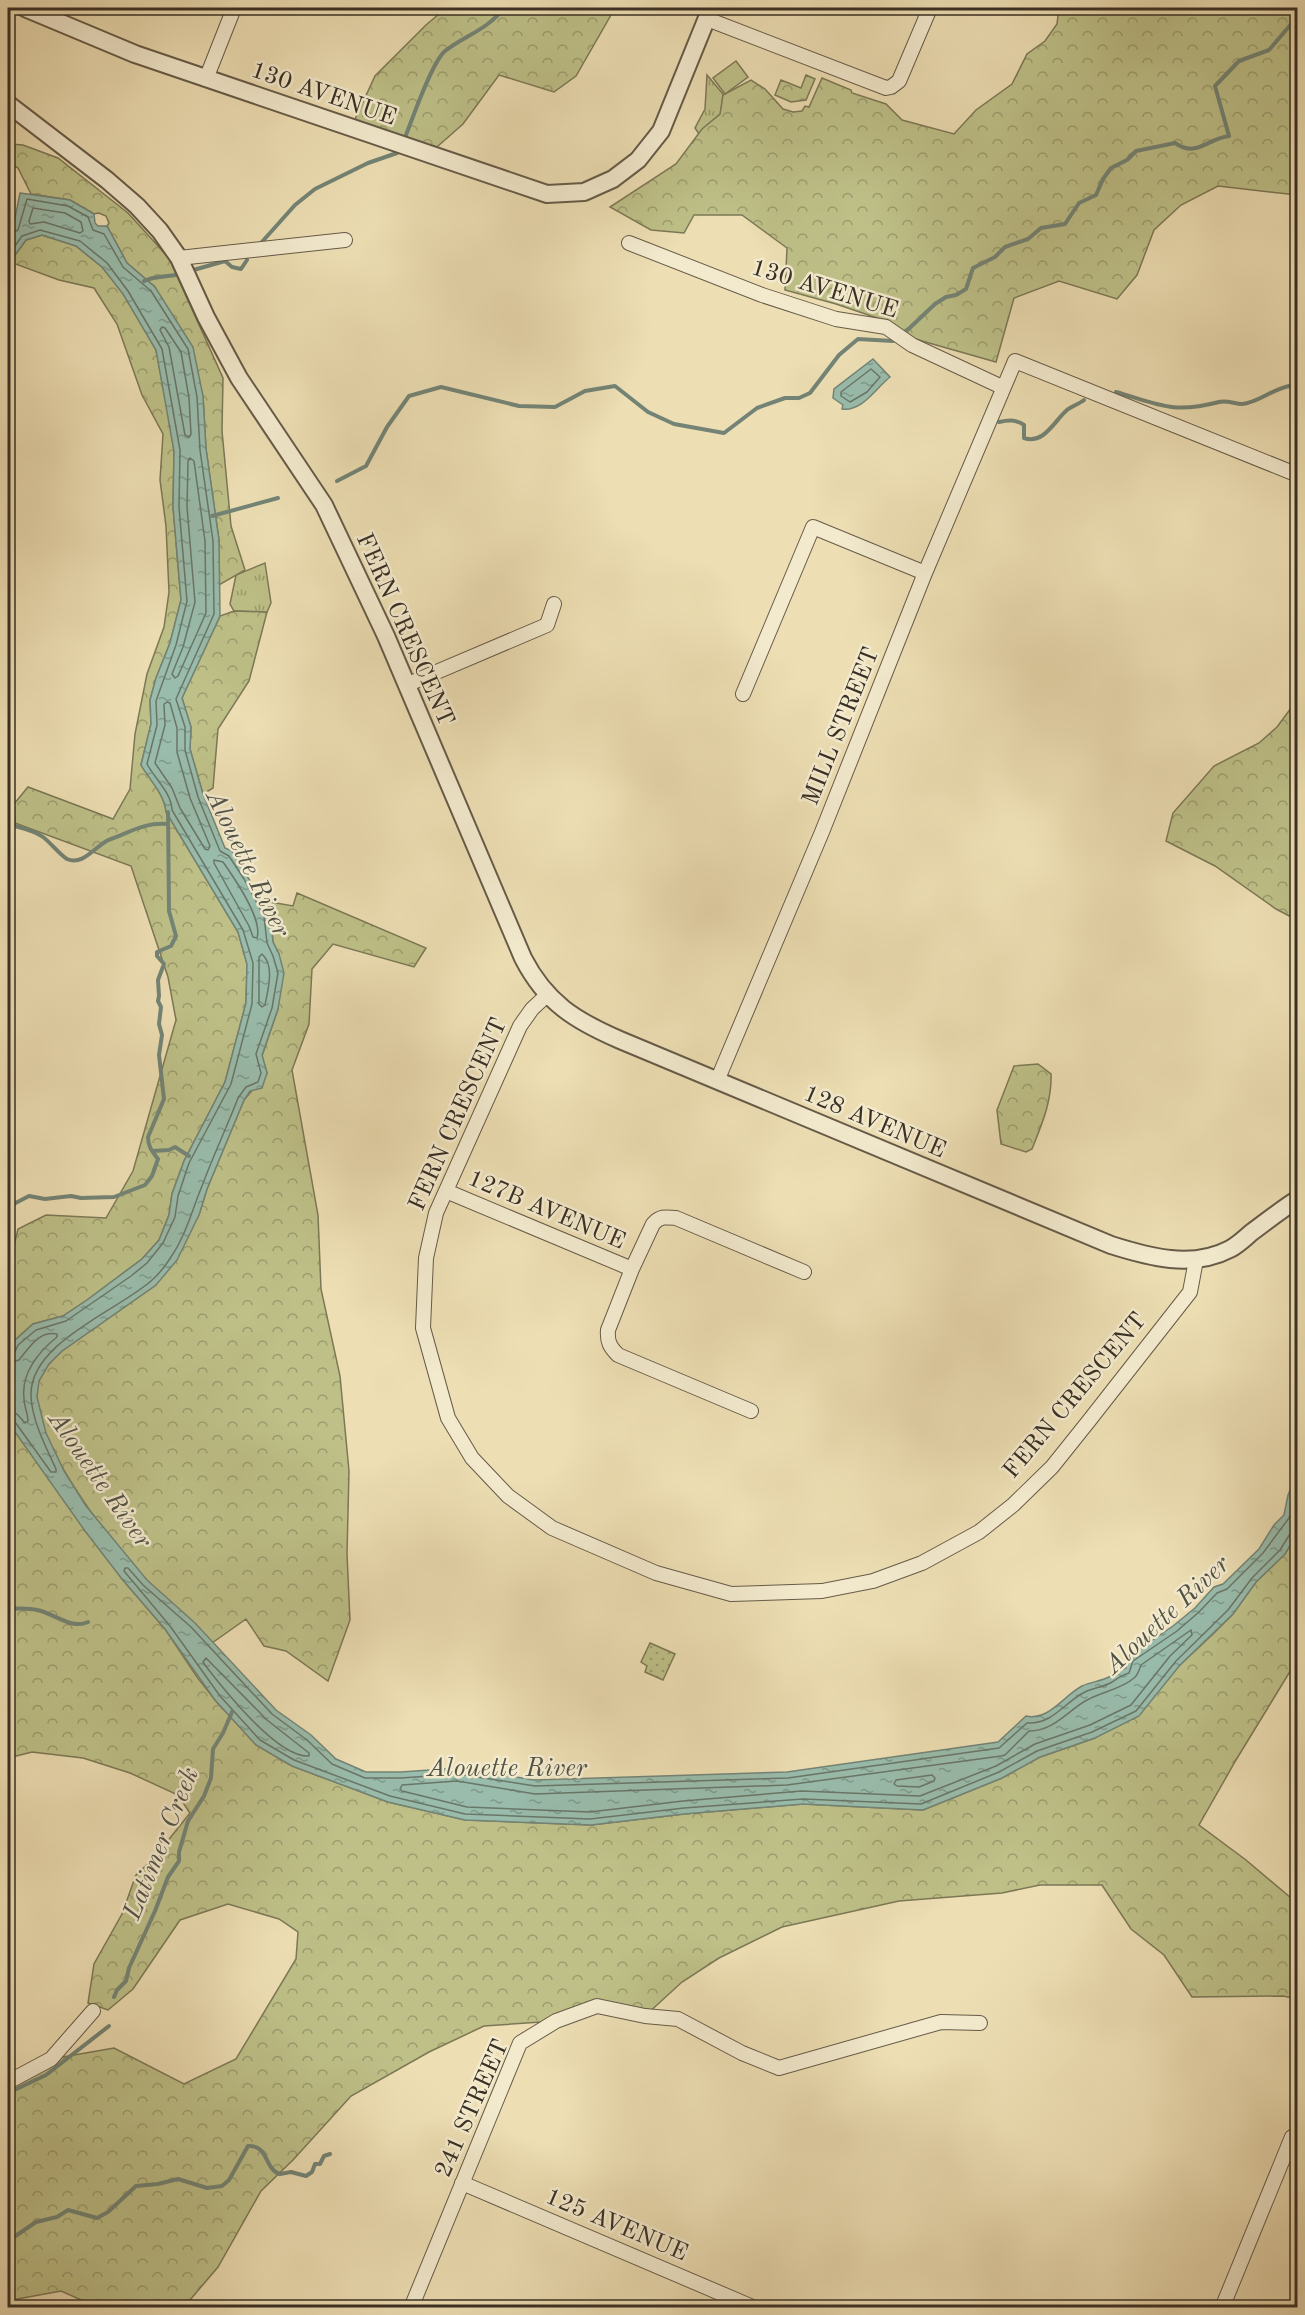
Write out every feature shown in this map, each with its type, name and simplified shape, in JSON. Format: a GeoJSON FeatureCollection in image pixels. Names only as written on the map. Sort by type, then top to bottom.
{"type":"FeatureCollection","features":[{"type":"Feature","properties":{"kind":"street","name":"130 AVENUE"},"geometry":{"type":"LineString","coordinates":[[25,8],[135,54],[548,194],[584,192],[613,179],[638,160],[661,130],[709,13]]}},
{"type":"Feature","properties":{"kind":"street"},"geometry":{"type":"LineString","coordinates":[[206,79],[234,8]]}},
{"type":"Feature","properties":{"kind":"street"},"geometry":{"type":"LineString","coordinates":[[709,13],[879,87],[891,87],[903,73],[930,8]]}},
{"type":"Feature","properties":{"kind":"street","name":"FERN CRESCENT"},"geometry":{"type":"LineString","coordinates":[[8,104],[130,200],[160,231],[179,261],[239,378],[324,505],[386,636],[524,958],[547,995],[532,1009],[520,1026],[436,1213],[426,1258],[423,1328],[448,1418],[472,1458],[508,1496],[552,1528],[656,1573],[731,1594],[822,1591],[873,1581],[922,1563],[979,1532],[1013,1505],[1052,1467],[1190,1292],[1196,1260]]}},
{"type":"Feature","properties":{"kind":"street"},"geometry":{"type":"LineString","coordinates":[[179,261],[345,240]]}},
{"type":"Feature","properties":{"kind":"street","name":"130 AVENUE"},"geometry":{"type":"LineString","coordinates":[[629,243],[762,296],[836,319],[879,325],[893,330],[912,345],[1002,387]]}},
{"type":"Feature","properties":{"kind":"street","name":"MILL STREET"},"geometry":{"type":"LineString","coordinates":[[717,1081],[822,832],[925,573],[1002,387],[1015,361],[1298,475]]}},
{"type":"Feature","properties":{"kind":"street"},"geometry":{"type":"LineString","coordinates":[[743,694],[813,527],[925,573]]}},
{"type":"Feature","properties":{"kind":"street"},"geometry":{"type":"LineString","coordinates":[[406,685],[547,625],[554,604]]}},
{"type":"Feature","properties":{"kind":"street","name":"128 AVENUE"},"geometry":{"type":"LineString","coordinates":[[547,995],[588,1026],[1111,1245],[1166,1260],[1196,1260]]}},
{"type":"Feature","properties":{"kind":"street","name":"127B AVENUE"},"geometry":{"type":"LineString","coordinates":[[446,1191],[632,1269],[653,1224],[658,1218],[666,1217],[676,1218],[804,1272]]}},
{"type":"Feature","properties":{"kind":"street"},"geometry":{"type":"LineString","coordinates":[[1196,1260],[1231,1249],[1298,1199]]}},
{"type":"Feature","properties":{"kind":"street"},"geometry":{"type":"LineString","coordinates":[[632,1269],[608,1330],[607,1339],[611,1348],[618,1356],[751,1411]]}},
{"type":"Feature","properties":{"kind":"street","name":"241 STREET"},"geometry":{"type":"LineString","coordinates":[[411,2307],[520,2043],[556,2021],[597,2006],[645,2016],[678,2019],[742,2053],[779,2068],[941,2022],[980,2023]]}},
{"type":"Feature","properties":{"kind":"street"},"geometry":{"type":"LineString","coordinates":[[8,2082],[51,2059],[93,2011]]}},
{"type":"Feature","properties":{"kind":"street"},"geometry":{"type":"LineString","coordinates":[[1222,2307],[1295,2138]]}},
{"type":"Feature","properties":{"kind":"street","name":"125 AVENUE"},"geometry":{"type":"LineString","coordinates":[[462,2182],[755,2307]]}},
{"type":"Feature","properties":{"kind":"green space"},"geometry":{"type":"Polygon","coordinates":[[[446,8],[615,8],[576,76],[554,92],[499,75],[463,124],[429,154],[351,128],[375,76],[446,8]]]}},
{"type":"Feature","properties":{"kind":"green space"},"geometry":{"type":"Polygon","coordinates":[[[1059,8],[1297,8],[1297,195],[1218,186],[1181,205],[1154,230],[1137,275],[1117,299],[1059,281],[1014,298],[996,362],[915,339],[889,322],[785,290],[787,248],[742,215],[694,215],[684,233],[651,230],[610,207],[676,164],[702,129],[720,114],[723,95],[751,80],[765,89],[783,109],[793,112],[802,111],[805,106],[809,107],[822,78],[851,90],[852,93],[886,104],[902,120],[954,134],[976,110],[1012,84],[1027,54],[1045,41],[1057,24],[1059,8]]]}},
{"type":"Feature","properties":{"kind":"green space"},"geometry":{"type":"Polygon","coordinates":[[[736,61],[748,77],[725,94],[713,78],[736,61]]]}},
{"type":"Feature","properties":{"kind":"green space"},"geometry":{"type":"Polygon","coordinates":[[[707,75],[723,94],[721,114],[699,134],[695,128],[705,109],[707,75]]]}},
{"type":"Feature","properties":{"kind":"green space"},"geometry":{"type":"Polygon","coordinates":[[[806,75],[815,79],[806,100],[791,102],[775,95],[781,80],[801,88],[806,75]]]}},
{"type":"Feature","properties":{"kind":"green space"},"geometry":{"type":"Polygon","coordinates":[[[8,145],[23,145],[58,158],[128,213],[169,258],[223,378],[222,431],[231,526],[245,570],[219,585],[219,540],[206,449],[203,396],[155,287],[127,263],[107,226],[109,223],[106,216],[99,213],[94,214],[70,200],[31,194],[18,168],[8,162],[8,145]]]}},
{"type":"Feature","properties":{"kind":"green space"},"geometry":{"type":"Polygon","coordinates":[[[42,235],[76,246],[102,267],[124,294],[156,350],[174,451],[173,507],[181,600],[170,643],[150,700],[151,724],[141,765],[160,793],[166,812],[238,932],[247,964],[246,1003],[225,1082],[184,1161],[172,1194],[169,1215],[159,1240],[142,1259],[63,1316],[33,1324],[13,1342],[8,1357],[8,1270],[18,1229],[46,1215],[106,1218],[133,1171],[176,1020],[168,977],[131,866],[15,823],[14,804],[28,787],[113,819],[130,789],[135,734],[147,674],[164,627],[169,592],[166,526],[160,480],[163,434],[142,395],[117,324],[94,288],[59,280],[10,262],[26,240],[42,235]]]}},
{"type":"Feature","properties":{"kind":"green space"},"geometry":{"type":"Polygon","coordinates":[[[265,563],[271,603],[267,612],[234,611],[230,604],[236,575],[265,563]]]}},
{"type":"Feature","properties":{"kind":"green space"},"geometry":{"type":"Polygon","coordinates":[[[234,611],[267,612],[249,681],[218,729],[213,788],[203,794],[190,749],[191,727],[182,698],[220,616],[234,611]]]}},
{"type":"Feature","properties":{"kind":"green space"},"geometry":{"type":"Polygon","coordinates":[[[1297,700],[1297,920],[1276,909],[1215,866],[1166,841],[1173,813],[1214,766],[1259,743],[1277,727],[1297,700]]]}},
{"type":"Feature","properties":{"kind":"green space"},"geometry":{"type":"Polygon","coordinates":[[[297,893],[426,948],[414,967],[333,944],[312,969],[309,1024],[292,1070],[318,1215],[321,1289],[340,1376],[349,1471],[347,1554],[350,1620],[328,1681],[286,1651],[264,1646],[246,1619],[212,1643],[146,1580],[94,1516],[58,1460],[45,1432],[38,1406],[38,1384],[48,1366],[62,1351],[156,1285],[199,1215],[207,1189],[244,1100],[267,1073],[262,1056],[278,1009],[279,954],[273,942],[270,902],[293,906],[297,893]]]}},
{"type":"Feature","properties":{"kind":"green space"},"geometry":{"type":"Polygon","coordinates":[[[1038,1064],[1051,1074],[1050,1094],[1032,1149],[1026,1152],[1001,1144],[997,1110],[1014,1066],[1038,1064]]]}},
{"type":"Feature","properties":{"kind":"green space"},"geometry":{"type":"Polygon","coordinates":[[[8,1422],[122,1579],[165,1629],[197,1677],[256,1745],[292,1766],[388,1802],[465,1820],[591,1825],[803,1804],[923,1810],[1002,1778],[1040,1757],[1095,1738],[1180,1665],[1233,1614],[1256,1582],[1285,1554],[1297,1534],[1297,1660],[1199,1825],[1246,1860],[1297,1903],[1297,1999],[1283,1996],[1192,1997],[1164,1955],[1131,1929],[1102,1885],[1040,1885],[1002,1893],[899,1901],[782,1927],[719,1958],[682,1982],[645,2016],[599,2007],[556,2021],[484,2026],[429,2052],[351,2096],[293,2160],[261,2191],[218,2267],[184,2307],[97,2307],[61,2291],[12,2300],[8,2306],[8,2082],[51,2059],[114,2048],[184,2084],[236,2059],[296,1959],[298,1932],[279,1919],[228,1904],[180,1920],[133,1989],[108,2010],[88,2003],[94,1964],[122,1914],[136,1875],[154,1858],[190,1813],[178,1795],[130,1773],[83,1758],[32,1752],[8,1758],[8,1422]]]}},
{"type":"Feature","properties":{"kind":"green space"},"geometry":{"type":"Polygon","coordinates":[[[650,1643],[675,1654],[663,1680],[645,1672],[647,1666],[641,1662],[650,1643]]]}},
{"type":"Feature","properties":{"kind":"water"},"geometry":{"type":"Polygon","coordinates":[[[20,193],[70,200],[94,214],[95,223],[98,226],[107,226],[127,263],[155,287],[193,347],[203,396],[206,449],[219,540],[220,616],[182,698],[191,727],[190,749],[203,794],[225,848],[232,851],[270,914],[273,942],[284,973],[278,1009],[262,1055],[267,1073],[262,1088],[250,1091],[244,1100],[207,1189],[199,1215],[177,1260],[156,1285],[62,1351],[49,1364],[39,1381],[37,1397],[46,1433],[64,1471],[86,1506],[147,1580],[195,1623],[276,1710],[311,1735],[336,1759],[366,1772],[458,1768],[535,1780],[787,1772],[998,1742],[1026,1716],[1042,1715],[1082,1686],[1126,1668],[1125,1659],[1173,1626],[1195,1608],[1214,1587],[1223,1584],[1259,1549],[1274,1525],[1284,1515],[1288,1495],[1297,1475],[1297,1534],[1285,1554],[1256,1582],[1233,1614],[1180,1665],[1139,1716],[1095,1738],[1040,1757],[1002,1778],[923,1810],[803,1804],[591,1825],[465,1820],[388,1802],[292,1766],[256,1745],[215,1700],[165,1629],[85,1531],[8,1422],[8,1357],[13,1342],[33,1324],[63,1316],[87,1300],[142,1259],[159,1240],[169,1215],[172,1194],[184,1161],[225,1082],[246,1003],[247,964],[238,932],[166,812],[160,793],[141,765],[151,724],[150,700],[170,643],[181,600],[173,507],[174,451],[156,350],[123,294],[102,267],[76,246],[42,235],[26,240],[8,262],[8,230],[13,228],[20,193]]]}},
{"type":"Feature","properties":{"kind":"water"},"geometry":{"type":"Polygon","coordinates":[[[873,359],[890,377],[856,407],[842,409],[843,405],[833,398],[834,389],[873,359]]]}},
{"type":"Feature","properties":{"kind":"waterway"},"geometry":{"type":"LineString","coordinates":[[406,135],[423,90],[440,57],[453,45],[491,22],[504,8]]}},
{"type":"Feature","properties":{"kind":"waterway"},"geometry":{"type":"LineString","coordinates":[[337,481],[366,466],[387,427],[409,396],[441,387],[519,406],[555,407],[585,391],[615,386],[648,412],[674,424],[724,433],[757,408],[785,398],[799,398],[810,393],[839,355],[858,339],[893,341],[898,339],[935,304],[966,289],[973,268],[995,257],[1005,247],[1028,239],[1041,228],[1065,224],[1079,203],[1096,195],[1111,168],[1127,160],[1136,151],[1175,143],[1189,149],[1196,148],[1229,136],[1215,86],[1239,61],[1269,50],[1298,16]]}},
{"type":"Feature","properties":{"kind":"waterway"},"geometry":{"type":"LineString","coordinates":[[261,243],[295,205],[315,189],[368,163],[397,153]]}},
{"type":"Feature","properties":{"kind":"waterway"},"geometry":{"type":"LineString","coordinates":[[190,271],[225,261],[232,267],[241,269],[247,260]]}},
{"type":"Feature","properties":{"kind":"waterway"},"geometry":{"type":"LineString","coordinates":[[144,281],[180,274]]}},
{"type":"Feature","properties":{"kind":"waterway"},"geometry":{"type":"LineString","coordinates":[[1116,392],[1178,408],[1222,402],[1248,403],[1289,386],[1298,391]]}},
{"type":"Feature","properties":{"kind":"waterway"},"geometry":{"type":"LineString","coordinates":[[999,422],[1008,420],[1018,422],[1024,425],[1024,438],[1037,438],[1043,435],[1067,410],[1084,400]]}},
{"type":"Feature","properties":{"kind":"waterway"},"geometry":{"type":"LineString","coordinates":[[212,516],[278,498]]}},
{"type":"Feature","properties":{"kind":"waterway"},"geometry":{"type":"LineString","coordinates":[[8,1207],[29,1196],[45,1199],[71,1196],[114,1197],[145,1185],[152,1176],[158,1159],[152,1151],[148,1137],[164,1099],[159,1055],[162,1035],[159,1024],[161,1007],[158,1001],[158,980],[164,964],[157,956],[157,952],[171,946],[176,936],[169,911],[168,812]]}},
{"type":"Feature","properties":{"kind":"waterway","name":"Latimer Creek"},"geometry":{"type":"LineString","coordinates":[[8,824],[39,834],[64,857],[73,861],[85,857],[106,841],[145,826],[167,824]]}},
{"type":"Feature","properties":{"kind":"waterway"},"geometry":{"type":"LineString","coordinates":[[153,1151],[169,1150],[175,1147],[189,1156]]}},
{"type":"Feature","properties":{"kind":"waterway"},"geometry":{"type":"LineString","coordinates":[[8,1608],[37,1610],[69,1623],[88,1622]]}},
{"type":"Feature","properties":{"kind":"waterway","name":"Latimer Creek"},"geometry":{"type":"LineString","coordinates":[[114,1997],[126,1981],[129,1968],[168,1877],[179,1861],[179,1852],[188,1821],[204,1796],[211,1778],[213,1749],[232,1712]]}},
{"type":"Feature","properties":{"kind":"waterway","name":"Latimer Creek"},"geometry":{"type":"LineString","coordinates":[[8,2093],[46,2075],[109,2026]]}},
{"type":"Feature","properties":{"kind":"waterway","name":"Latimer Creek"},"geometry":{"type":"LineString","coordinates":[[8,2234],[14,2237],[36,2222],[57,2217],[68,2210],[97,2218],[108,2212],[136,2186],[178,2179],[207,2188],[222,2186],[229,2180],[248,2146],[260,2149],[271,2167],[280,2174],[291,2172],[306,2176],[312,2172],[315,2164],[320,2164],[324,2156],[330,2154]]}},
{"type":"Feature","properties":{"kind":"water label","name":"Alouette River"},"geometry":{"type":"Point","coordinates":[249,863]}},
{"type":"Feature","properties":{"kind":"water label","name":"Alouette River"},"geometry":{"type":"Point","coordinates":[101,1479]}},
{"type":"Feature","properties":{"kind":"water label","name":"Alouette River"},"geometry":{"type":"Point","coordinates":[1166,1614]}},
{"type":"Feature","properties":{"kind":"water label","name":"Alouette River"},"geometry":{"type":"Point","coordinates":[507,1767]}}]}
